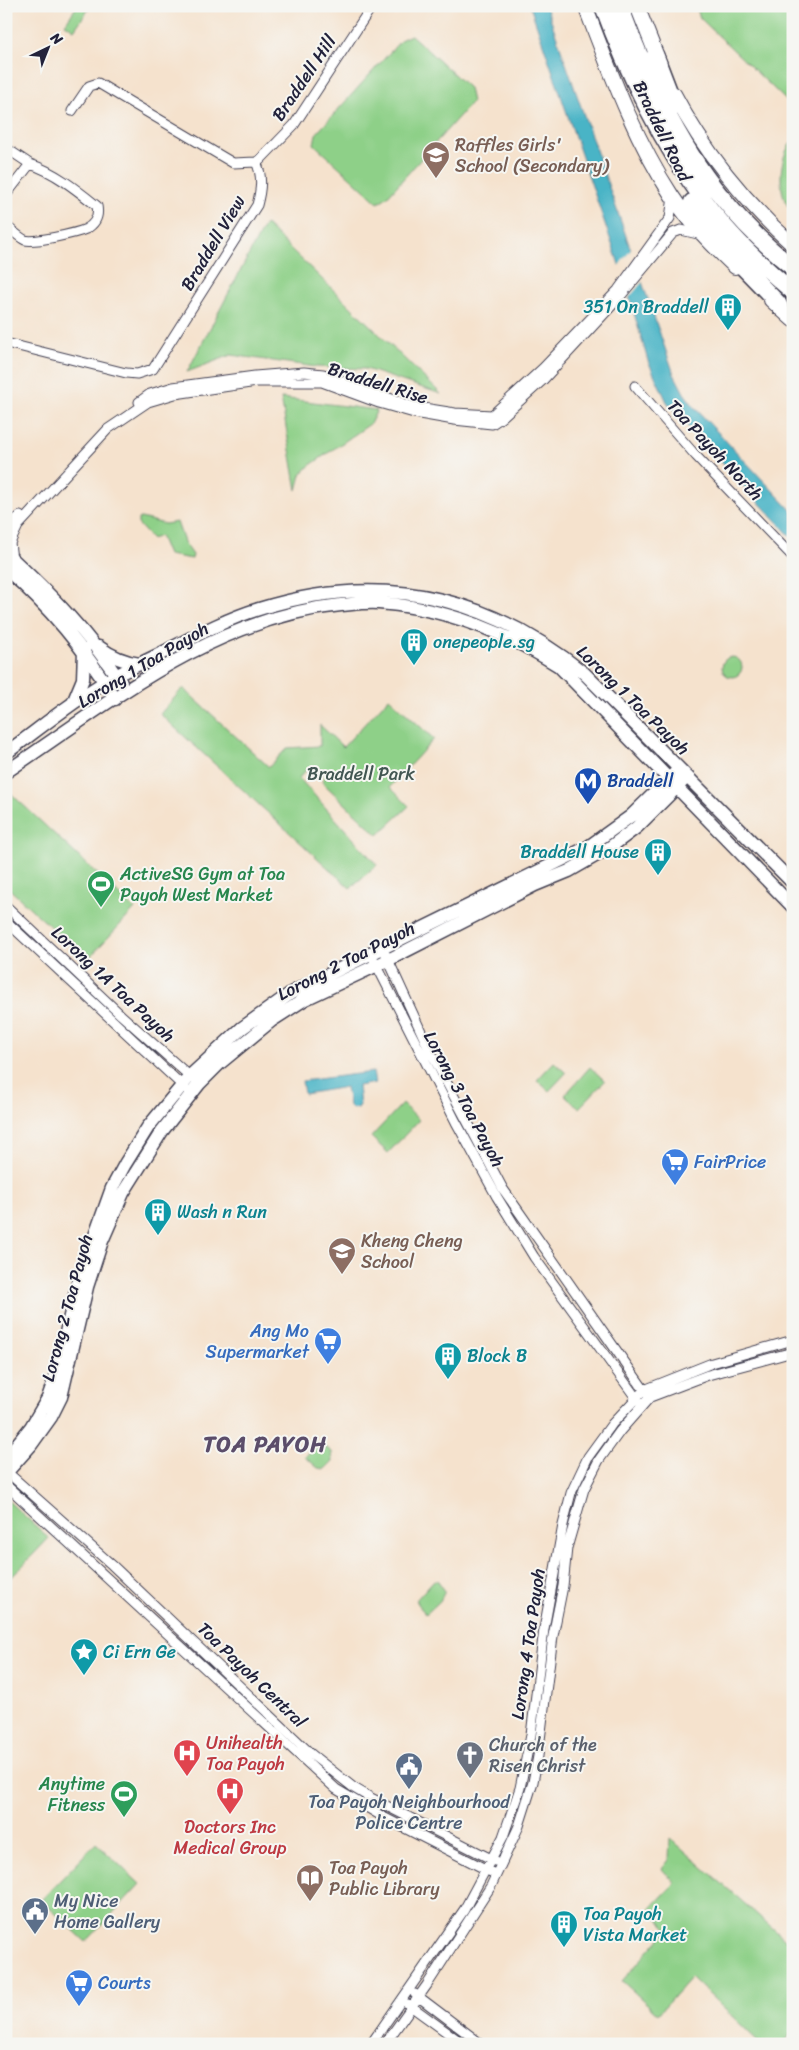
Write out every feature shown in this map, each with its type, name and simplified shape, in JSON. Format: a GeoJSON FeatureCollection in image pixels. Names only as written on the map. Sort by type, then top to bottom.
{"type":"FeatureCollection","features":[{"type":"Feature","properties":{"kind":"highway","name":"Braddell Road"},"geometry":{"type":"LineString","coordinates":[[603,6],[615,40],[661,132],[685,172],[705,202],[729,232],[766,270],[793,292]]}},
{"type":"Feature","properties":{"kind":"highway","name":"Braddell Road"},"geometry":{"type":"LineString","coordinates":[[620,6],[642,62],[697,163],[718,194],[758,237],[793,268]]}},
{"type":"Feature","properties":{"kind":"highway"},"geometry":{"type":"LineString","coordinates":[[615,40],[626,78],[649,129],[676,178],[711,228],[738,262],[780,307]]}},
{"type":"Feature","properties":{"kind":"highway"},"geometry":{"type":"LineString","coordinates":[[656,55],[672,99],[703,161],[722,191],[758,237]]}},
{"type":"Feature","properties":{"kind":"main road","name":"Braddell Road"},"geometry":{"type":"LineString","coordinates":[[586,6],[639,136],[672,197],[702,235],[793,320]]}},
{"type":"Feature","properties":{"kind":"main road","name":"Braddell Road"},"geometry":{"type":"LineString","coordinates":[[637,6],[656,55],[676,97],[712,154],[756,209],[793,245]]}},
{"type":"Feature","properties":{"kind":"main road"},"geometry":{"type":"LineString","coordinates":[[8,560],[54,597],[111,679],[126,691]]}},
{"type":"Feature","properties":{"kind":"main road","name":"Lorong 1 Toa Payoh"},"geometry":{"type":"LineString","coordinates":[[6,752],[73,703],[111,679],[256,610],[288,600],[338,593],[382,590],[425,597],[514,640],[559,666],[793,907]]}},
{"type":"Feature","properties":{"kind":"main road","name":"Lorong 1 Toa Payoh"},"geometry":{"type":"LineString","coordinates":[[6,772],[126,691],[219,639],[256,623],[299,611],[329,606],[377,603],[455,610],[501,620],[538,639],[564,656],[585,674],[793,883]]}},
{"type":"Feature","properties":{"kind":"main road"},"geometry":{"type":"LineString","coordinates":[[86,645],[128,663],[140,664]]}},
{"type":"Feature","properties":{"kind":"main road"},"geometry":{"type":"LineString","coordinates":[[73,703],[83,679],[86,645]]}},
{"type":"Feature","properties":{"kind":"main road"},"geometry":{"type":"LineString","coordinates":[[111,679],[115,698]]}},
{"type":"Feature","properties":{"kind":"main road","name":"Lorong 2 Toa Payoh"},"geometry":{"type":"LineString","coordinates":[[6,1458],[31,1427],[48,1398],[55,1378],[78,1283],[112,1188],[148,1127],[190,1085],[220,1064],[283,1012],[379,957],[569,871],[609,848],[637,827],[683,773]]}},
{"type":"Feature","properties":{"kind":"main road","name":"Lorong 2 Toa Payoh"},"geometry":{"type":"LineString","coordinates":[[6,1472],[31,1445],[51,1417],[61,1397],[87,1287],[102,1242],[123,1193],[190,1085]]}},
{"type":"Feature","properties":{"kind":"street","name":"Braddell Hill"},"geometry":{"type":"LineString","coordinates":[[256,162],[277,144],[304,113],[372,6]]}},
{"type":"Feature","properties":{"kind":"street"},"geometry":{"type":"LineString","coordinates":[[72,111],[89,86],[98,82],[228,160],[242,164],[256,162]]}},
{"type":"Feature","properties":{"kind":"street"},"geometry":{"type":"LineString","coordinates":[[6,148],[30,164],[43,169],[91,201],[97,206],[98,213],[86,229],[36,241],[25,240],[6,226]]}},
{"type":"Feature","properties":{"kind":"street","name":"Braddell View"},"geometry":{"type":"LineString","coordinates":[[6,343],[126,373],[137,374],[153,369],[257,205],[261,188],[260,172],[256,162]]}},
{"type":"Feature","properties":{"kind":"street"},"geometry":{"type":"LineString","coordinates":[[6,195],[30,164]]}},
{"type":"Feature","properties":{"kind":"street","name":"Braddell Rise"},"geometry":{"type":"LineString","coordinates":[[6,528],[14,523],[103,426],[148,402],[175,394],[257,382],[322,382],[379,403],[414,413],[492,424],[543,380],[620,292],[642,263],[670,218],[672,197]]}},
{"type":"Feature","properties":{"kind":"street","name":"Braddell Rise"},"geometry":{"type":"LineString","coordinates":[[642,263],[673,233],[681,230],[702,235]]}},
{"type":"Feature","properties":{"kind":"street","name":"Toa Payoh North"},"geometry":{"type":"LineString","coordinates":[[635,386],[696,456],[793,557]]}},
{"type":"Feature","properties":{"kind":"street","name":"Braddell Rise"},"geometry":{"type":"LineString","coordinates":[[8,560],[10,543],[18,526],[116,420]]}},
{"type":"Feature","properties":{"kind":"street","name":"Lorong 1A Toa Payoh"},"geometry":{"type":"LineString","coordinates":[[6,906],[125,1018],[190,1085]]}},
{"type":"Feature","properties":{"kind":"street","name":"Lorong 1A Toa Payoh"},"geometry":{"type":"LineString","coordinates":[[6,921],[118,1026],[190,1085]]}},
{"type":"Feature","properties":{"kind":"street","name":"Lorong 3 Toa Payoh"},"geometry":{"type":"LineString","coordinates":[[379,957],[503,1189],[647,1394]]}},
{"type":"Feature","properties":{"kind":"street","name":"Lorong 3 Toa Payoh"},"geometry":{"type":"LineString","coordinates":[[379,957],[466,1141],[497,1197],[534,1256],[639,1402]]}},
{"type":"Feature","properties":{"kind":"street"},"geometry":{"type":"LineString","coordinates":[[118,1026],[125,1018]]}},
{"type":"Feature","properties":{"kind":"street"},"geometry":{"type":"LineString","coordinates":[[534,1256],[546,1250]]}},
{"type":"Feature","properties":{"kind":"street","name":"Lorong 4 Toa Payoh"},"geometry":{"type":"LineString","coordinates":[[371,2044],[464,1910],[503,1837],[514,1808],[528,1753],[544,1629],[571,1493],[595,1445],[612,1424],[647,1394],[712,1363],[793,1340]]}},
{"type":"Feature","properties":{"kind":"street","name":"Lorong 4 Toa Payoh"},"geometry":{"type":"LineString","coordinates":[[647,1394],[793,1352]]}},
{"type":"Feature","properties":{"kind":"street","name":"Lorong 4 Toa Payoh"},"geometry":{"type":"LineString","coordinates":[[385,2044],[419,1997],[497,1875],[519,1826],[533,1782],[543,1729],[553,1636],[563,1586],[567,1548],[584,1489],[599,1460],[639,1402]]}},
{"type":"Feature","properties":{"kind":"street","name":"Toa Payoh Central"},"geometry":{"type":"LineString","coordinates":[[6,1472],[112,1565],[311,1754],[336,1774],[383,1804],[502,1865]]}},
{"type":"Feature","properties":{"kind":"street","name":"Toa Payoh Central"},"geometry":{"type":"LineString","coordinates":[[6,1485],[336,1789],[376,1813],[497,1875]]}},
{"type":"Feature","properties":{"kind":"street"},"geometry":{"type":"LineString","coordinates":[[409,1990],[481,2044]]}},
{"type":"Feature","properties":{"kind":"street"},"geometry":{"type":"LineString","coordinates":[[402,2000],[463,2044]]}},
{"type":"Feature","properties":{"kind":"green space"},"geometry":{"type":"Polygon","coordinates":[[[77,6],[91,6],[74,30],[65,24],[77,6]]]}},
{"type":"Feature","properties":{"kind":"green space"},"geometry":{"type":"Polygon","coordinates":[[[696,6],[793,6],[793,107],[700,18],[696,6]]]}},
{"type":"Feature","properties":{"kind":"green space"},"geometry":{"type":"Polygon","coordinates":[[[411,35],[469,88],[472,102],[387,197],[378,203],[314,144],[316,134],[402,39],[411,35]]]}},
{"type":"Feature","properties":{"kind":"green space"},"geometry":{"type":"Polygon","coordinates":[[[793,141],[793,212],[784,197],[781,176],[784,156],[793,141]]]}},
{"type":"Feature","properties":{"kind":"green space"},"geometry":{"type":"Polygon","coordinates":[[[265,224],[441,394],[366,369],[316,367],[231,355],[187,372],[265,224]]]}},
{"type":"Feature","properties":{"kind":"green space"},"geometry":{"type":"Polygon","coordinates":[[[281,398],[377,410],[370,424],[309,466],[301,475],[297,490],[281,398]]]}},
{"type":"Feature","properties":{"kind":"green space"},"geometry":{"type":"Polygon","coordinates":[[[141,518],[165,524],[177,522],[184,542],[193,555],[192,559],[168,555],[160,536],[152,539],[138,524],[138,519],[141,518]]]}},
{"type":"Feature","properties":{"kind":"green space"},"geometry":{"type":"Polygon","coordinates":[[[732,657],[739,660],[742,667],[739,674],[732,677],[725,674],[722,667],[725,660],[732,657]]]}},
{"type":"Feature","properties":{"kind":"green space","name":"Braddell Park"},"geometry":{"type":"Polygon","coordinates":[[[183,688],[269,767],[287,748],[320,746],[320,725],[343,747],[389,698],[434,739],[390,787],[409,806],[378,835],[322,782],[324,776],[321,771],[313,772],[308,768],[299,778],[377,865],[350,888],[160,714],[183,688]]]}},
{"type":"Feature","properties":{"kind":"green space"},"geometry":{"type":"Polygon","coordinates":[[[6,789],[135,909],[87,960],[6,886],[6,789]]]}},
{"type":"Feature","properties":{"kind":"green space"},"geometry":{"type":"Polygon","coordinates":[[[554,1062],[566,1073],[549,1091],[537,1080],[554,1062]]]}},
{"type":"Feature","properties":{"kind":"green space"},"geometry":{"type":"Polygon","coordinates":[[[590,1067],[605,1081],[579,1108],[565,1095],[590,1067]]]}},
{"type":"Feature","properties":{"kind":"green space"},"geometry":{"type":"Polygon","coordinates":[[[402,1104],[419,1120],[388,1153],[371,1137],[402,1104]]]}},
{"type":"Feature","properties":{"kind":"green space"},"geometry":{"type":"Polygon","coordinates":[[[317,1444],[322,1448],[324,1446],[332,1452],[333,1461],[325,1469],[318,1468],[305,1457],[317,1444]]]}},
{"type":"Feature","properties":{"kind":"green space"},"geometry":{"type":"Polygon","coordinates":[[[6,1499],[49,1538],[6,1583],[6,1499]]]}},
{"type":"Feature","properties":{"kind":"green space"},"geometry":{"type":"Polygon","coordinates":[[[434,1580],[438,1581],[445,1591],[440,1601],[426,1614],[417,1604],[416,1600],[434,1580]]]}},
{"type":"Feature","properties":{"kind":"green space"},"geometry":{"type":"Polygon","coordinates":[[[670,1838],[793,1946],[793,2030],[784,2044],[761,2044],[691,1977],[658,2014],[622,1981],[668,1929],[649,1910],[675,1883],[662,1869],[669,1860],[670,1838]]]}},
{"type":"Feature","properties":{"kind":"green space"},"geometry":{"type":"Polygon","coordinates":[[[96,1843],[140,1884],[86,1942],[41,1900],[96,1843]]]}},
{"type":"Feature","properties":{"kind":"water"},"geometry":{"type":"Polygon","coordinates":[[[530,6],[546,6],[674,374],[695,408],[793,512],[793,539],[667,402],[648,361],[624,279],[530,6]]]}},
{"type":"Feature","properties":{"kind":"water"},"geometry":{"type":"Polygon","coordinates":[[[373,1072],[375,1083],[358,1086],[360,1105],[358,1108],[353,1109],[349,1106],[346,1087],[304,1094],[302,1081],[373,1072]]]}},
{"type":"Feature","properties":{"kind":"pier"},"geometry":{"type":"Polygon","coordinates":[[[633,247],[644,280],[627,300],[617,268],[633,247]]]}},
{"type":"Feature","properties":{"kind":"place","name":"Raffles Girls' School (Secondary)"},"geometry":{"type":"Point","coordinates":[436,179]}},
{"type":"Feature","properties":{"kind":"place","name":"351 On Braddell"},"geometry":{"type":"Point","coordinates":[728,331]}},
{"type":"Feature","properties":{"kind":"place","name":"onepeople.sg"},"geometry":{"type":"Point","coordinates":[414,666]}},
{"type":"Feature","properties":{"kind":"place","name":"Braddell"},"geometry":{"type":"Point","coordinates":[588,805]}},
{"type":"Feature","properties":{"kind":"place","name":"Braddell House"},"geometry":{"type":"Point","coordinates":[658,876]}},
{"type":"Feature","properties":{"kind":"place","name":"ActiveSG Gym at Toa Payoh West Market"},"geometry":{"type":"Point","coordinates":[101,908]}},
{"type":"Feature","properties":{"kind":"place","name":"FairPrice"},"geometry":{"type":"Point","coordinates":[675,1186]}},
{"type":"Feature","properties":{"kind":"place","name":"Wash n Run"},"geometry":{"type":"Point","coordinates":[158,1236]}},
{"type":"Feature","properties":{"kind":"place","name":"Kheng Cheng School"},"geometry":{"type":"Point","coordinates":[342,1275]}},
{"type":"Feature","properties":{"kind":"place","name":"Ang Mo Supermarket"},"geometry":{"type":"Point","coordinates":[328,1365]}},
{"type":"Feature","properties":{"kind":"place","name":"Block B"},"geometry":{"type":"Point","coordinates":[448,1380]}},
{"type":"Feature","properties":{"kind":"place","name":"Ci Ern Ge"},"geometry":{"type":"Point","coordinates":[84,1676]}},
{"type":"Feature","properties":{"kind":"place","name":"Unihealth Toa Payoh"},"geometry":{"type":"Point","coordinates":[187,1777]}},
{"type":"Feature","properties":{"kind":"place","name":"Church of the Risen Christ"},"geometry":{"type":"Point","coordinates":[470,1779]}},
{"type":"Feature","properties":{"kind":"place","name":"Toa Payoh Neighbourhood Police Centre"},"geometry":{"type":"Point","coordinates":[409,1790]}},
{"type":"Feature","properties":{"kind":"place","name":"Doctors Inc Medical Group"},"geometry":{"type":"Point","coordinates":[230,1815]}},
{"type":"Feature","properties":{"kind":"place","name":"Anytime Fitness"},"geometry":{"type":"Point","coordinates":[124,1818]}},
{"type":"Feature","properties":{"kind":"place","name":"Toa Payoh Public Library"},"geometry":{"type":"Point","coordinates":[310,1902]}},
{"type":"Feature","properties":{"kind":"place","name":"My Nice Home Gallery"},"geometry":{"type":"Point","coordinates":[35,1935]}},
{"type":"Feature","properties":{"kind":"place","name":"Toa Payoh Vista Market"},"geometry":{"type":"Point","coordinates":[564,1948]}},
{"type":"Feature","properties":{"kind":"place","name":"Courts"},"geometry":{"type":"Point","coordinates":[79,2007]}},
{"type":"Feature","properties":{"kind":"district","name":"TOA PAYOH"},"geometry":{"type":"Point","coordinates":[265,1444]}}]}
